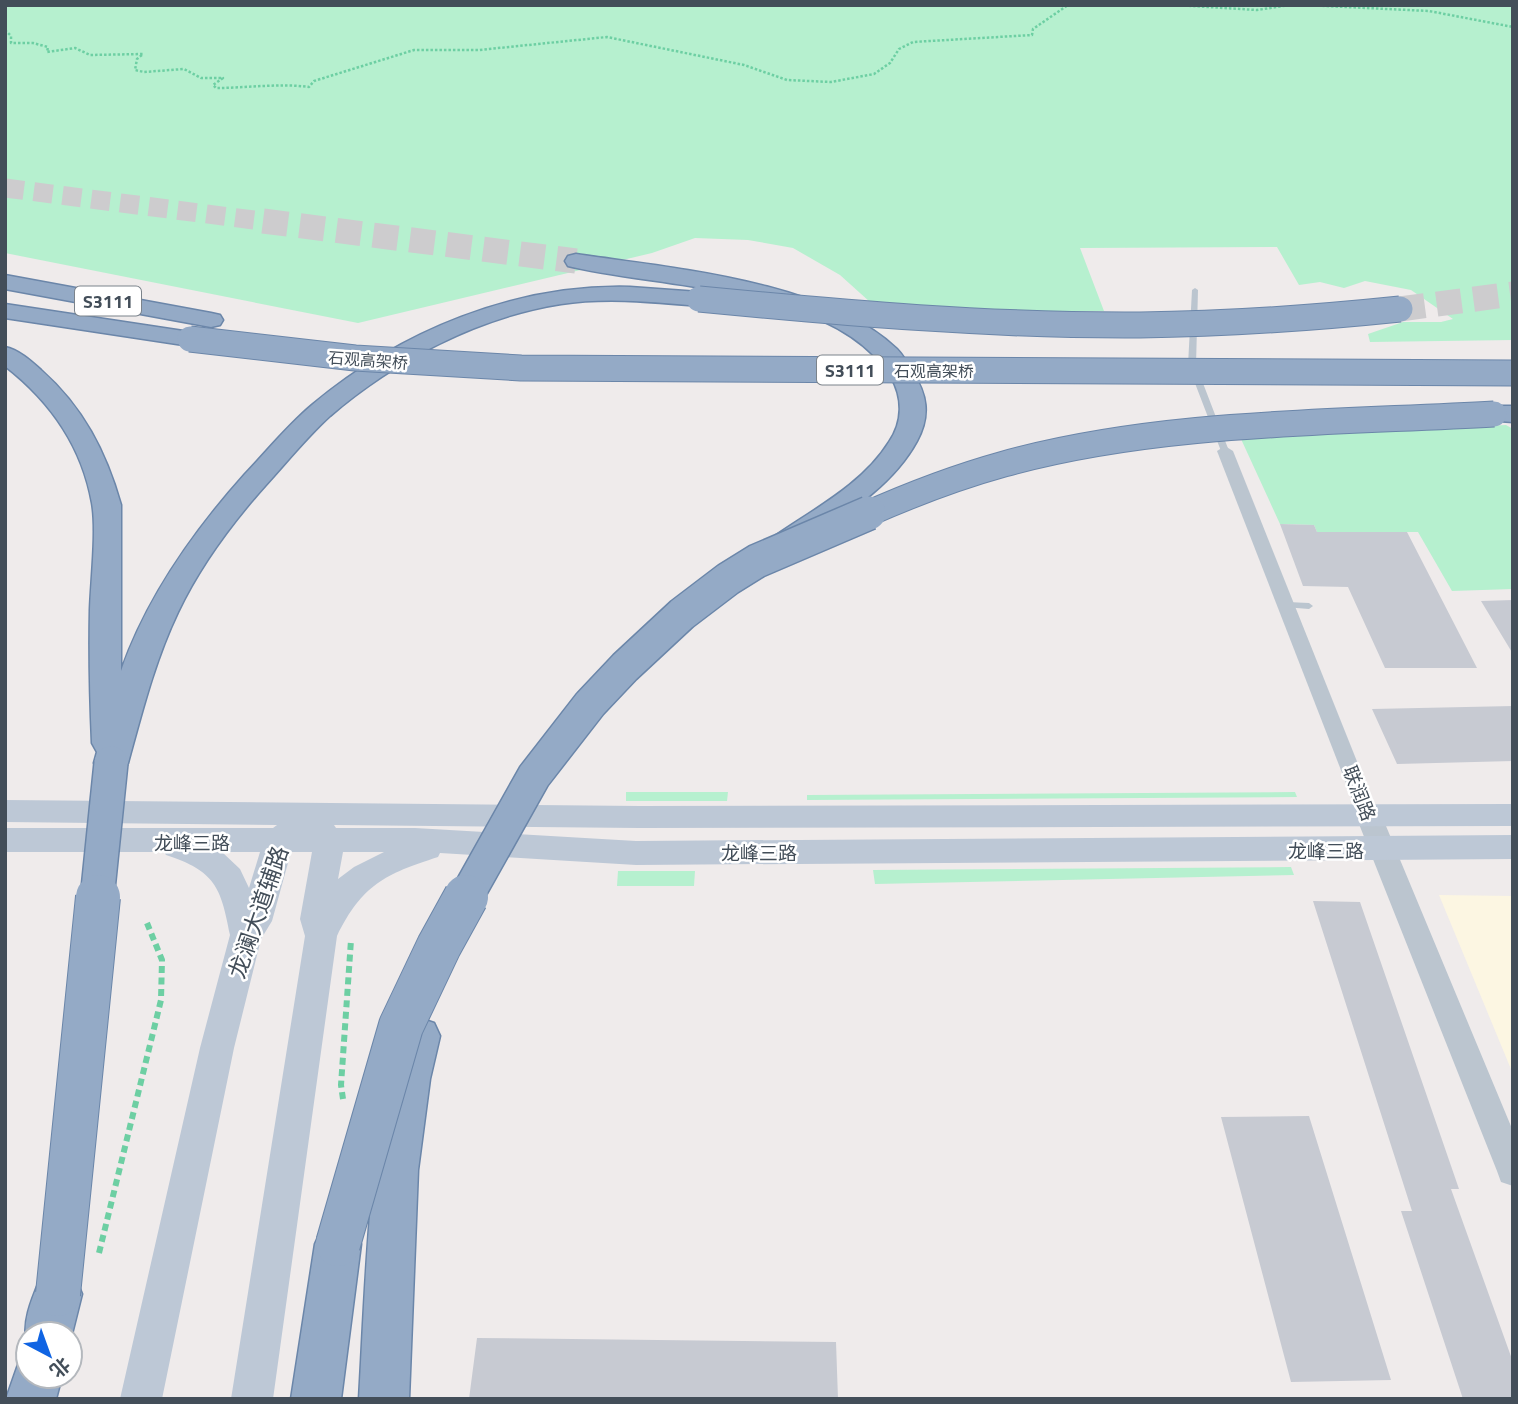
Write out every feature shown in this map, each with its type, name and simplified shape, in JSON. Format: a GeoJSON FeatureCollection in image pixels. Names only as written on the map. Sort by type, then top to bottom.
{"type":"FeatureCollection","features":[{"type":"Feature","properties":{"kind":"highway"},"geometry":{"type":"LineString","coordinates":[[316,1399],[338,1244],[401,1026],[439,946],[468,854],[590,704],[625,667],[682,614],[864,486],[886,465],[904,441],[913,415],[912,393],[905,372],[891,354],[824,315],[771,295],[576,261]]}},
{"type":"Feature","properties":{"kind":"highway","name":"石观高架桥"},"geometry":{"type":"LineString","coordinates":[[5,282],[211,320],[368,339],[541,347],[1145,351],[1513,350]]}},
{"type":"Feature","properties":{"kind":"highway"},"geometry":{"type":"LineString","coordinates":[[111,763],[151,637],[171,597],[233,506],[321,411],[358,383],[460,327],[511,309],[560,297],[605,293],[932,320],[1041,323],[1249,324],[1400,309]]}},
{"type":"Feature","properties":{"kind":"highway","name":"石观高架桥"},"geometry":{"type":"LineString","coordinates":[[5,311],[190,339],[367,361],[527,369],[709,372],[1513,373]]}},
{"type":"Feature","properties":{"kind":"highway"},"geometry":{"type":"LineString","coordinates":[[5,354],[33,374],[61,402],[80,429],[101,480],[107,505],[105,670],[111,763],[59,1320]]}},
{"type":"Feature","properties":{"kind":"highway"},"geometry":{"type":"LineString","coordinates":[[757,561],[866,512],[937,485],[1065,450],[1148,436],[1205,431],[1504,414]]}},
{"type":"Feature","properties":{"kind":"highway"},"geometry":{"type":"LineString","coordinates":[[384,1399],[396,1184],[410,1068],[443,961],[468,854]]}},
{"type":"Feature","properties":{"kind":"main road","name":"龙峰三路"},"geometry":{"type":"LineString","coordinates":[[5,811],[640,817],[1513,815]]}},
{"type":"Feature","properties":{"kind":"main road"},"geometry":{"type":"LineString","coordinates":[[309,814],[329,842],[316,919],[321,936]]}},
{"type":"Feature","properties":{"kind":"main road","name":"龙澜大道辅路"},"geometry":{"type":"LineString","coordinates":[[141,1399],[217,1048],[246,935],[256,921],[278,842],[309,814]]}},
{"type":"Feature","properties":{"kind":"main road","name":"龙峰三路"},"geometry":{"type":"LineString","coordinates":[[5,840],[415,840],[468,854],[1382,850],[1513,847]]}},
{"type":"Feature","properties":{"kind":"main road"},"geometry":{"type":"LineString","coordinates":[[147,841],[195,850],[221,867],[237,890],[246,935]]}},
{"type":"Feature","properties":{"kind":"main road"},"geometry":{"type":"LineString","coordinates":[[252,1399],[321,936],[338,901],[367,875],[399,857],[468,854]]}},
{"type":"Feature","properties":{"kind":"street","name":"联润路"},"geometry":{"type":"LineString","coordinates":[[1225,451],[1382,850],[1513,1171]]}},
{"type":"Feature","properties":{"kind":"lane"},"geometry":{"type":"LineString","coordinates":[[1195,290],[1192,365],[1225,451]]}},
{"type":"Feature","properties":{"kind":"lane"},"geometry":{"type":"LineString","coordinates":[[1287,605],[1309,606]]}},
{"type":"Feature","properties":{"kind":"path"},"geometry":{"type":"LineString","coordinates":[[5,30],[11,43],[45,45],[48,47],[47,52],[75,48],[90,55],[144,54],[136,59],[135,69],[144,72],[184,69],[201,78],[223,78],[213,85],[216,88],[268,88],[287,84],[310,87],[314,81],[414,50],[479,50],[534,42],[564,43],[587,37],[640,42],[678,50],[693,57],[751,66],[781,79],[814,82],[868,77],[890,63],[899,49],[913,42],[1032,35],[1033,29],[1068,5]]}},
{"type":"Feature","properties":{"kind":"path"},"geometry":{"type":"LineString","coordinates":[[1175,5],[1257,10],[1290,5]]}},
{"type":"Feature","properties":{"kind":"path"},"geometry":{"type":"LineString","coordinates":[[1304,5],[1429,11],[1513,27]]}},
{"type":"Feature","properties":{"kind":"path"},"geometry":{"type":"LineString","coordinates":[[98,1259],[161,1000],[164,972],[160,948],[146,923]]}},
{"type":"Feature","properties":{"kind":"shaded area"},"geometry":{"type":"Polygon","coordinates":[[[1439,895],[1513,896],[1513,1074],[1439,895]]]}},
{"type":"Feature","properties":{"kind":"green space"},"geometry":{"type":"Polygon","coordinates":[[[5,5],[1513,5],[1513,340],[1370,342],[1368,334],[1403,322],[1441,322],[1453,319],[1411,290],[1365,281],[1344,288],[1320,282],[1299,285],[1277,247],[1080,248],[1104,311],[880,311],[840,275],[793,248],[748,240],[695,238],[652,253],[358,323],[5,253],[5,5]]]}},
{"type":"Feature","properties":{"kind":"green space"},"geometry":{"type":"Polygon","coordinates":[[[1506,425],[1513,429],[1513,589],[1452,591],[1418,532],[1317,532],[1314,525],[1280,524],[1241,439],[1506,425]]]}},
{"type":"Feature","properties":{"kind":"green space"},"geometry":{"type":"Polygon","coordinates":[[[626,792],[728,792],[727,801],[626,801],[626,792]]]}},
{"type":"Feature","properties":{"kind":"green space"},"geometry":{"type":"Polygon","coordinates":[[[1295,792],[1297,797],[807,800],[807,795],[1295,792]]]}},
{"type":"Feature","properties":{"kind":"green space"},"geometry":{"type":"Polygon","coordinates":[[[1291,867],[1294,875],[875,884],[873,870],[1291,867]]]}},
{"type":"Feature","properties":{"kind":"green space"},"geometry":{"type":"Polygon","coordinates":[[[618,871],[695,871],[694,886],[617,886],[618,871]]]}},
{"type":"Feature","properties":{"kind":"building"},"geometry":{"type":"Polygon","coordinates":[[[1280,524],[1314,525],[1317,532],[1407,532],[1477,668],[1385,668],[1348,587],[1303,586],[1280,524]]]}},
{"type":"Feature","properties":{"kind":"building"},"geometry":{"type":"Polygon","coordinates":[[[1513,600],[1513,654],[1481,601],[1513,600]]]}},
{"type":"Feature","properties":{"kind":"building"},"geometry":{"type":"Polygon","coordinates":[[[1513,706],[1513,761],[1397,764],[1372,709],[1513,706]]]}},
{"type":"Feature","properties":{"kind":"building"},"geometry":{"type":"Polygon","coordinates":[[[1313,901],[1360,902],[1459,1189],[1451,1189],[1513,1362],[1513,1399],[1463,1399],[1401,1211],[1412,1211],[1313,901]]]}},
{"type":"Feature","properties":{"kind":"building"},"geometry":{"type":"Polygon","coordinates":[[[1309,1116],[1391,1380],[1291,1382],[1221,1117],[1309,1116]]]}},
{"type":"Feature","properties":{"kind":"building"},"geometry":{"type":"Polygon","coordinates":[[[477,1338],[836,1342],[838,1399],[469,1399],[477,1338]]]}},
{"type":"Feature","properties":{"kind":"tunnel"},"geometry":{"type":"LineString","coordinates":[[5,188],[277,223]]}},
{"type":"Feature","properties":{"kind":"tunnel"},"geometry":{"type":"LineString","coordinates":[[263,221],[576,261]]}},
{"type":"Feature","properties":{"kind":"tunnel"},"geometry":{"type":"LineString","coordinates":[[1400,309],[1513,294]]}}]}
